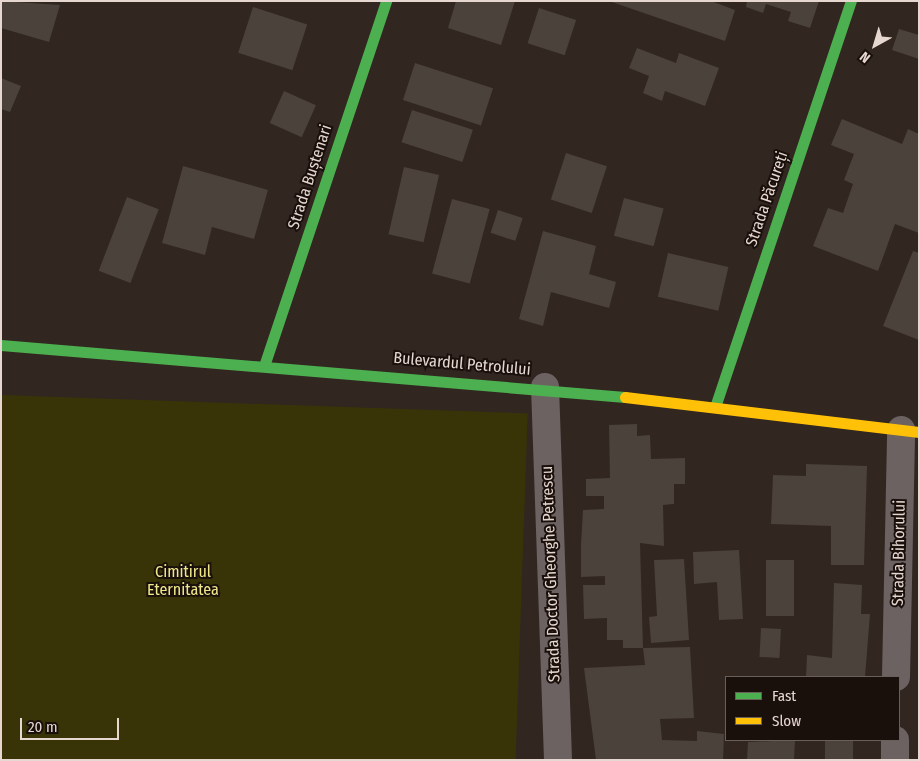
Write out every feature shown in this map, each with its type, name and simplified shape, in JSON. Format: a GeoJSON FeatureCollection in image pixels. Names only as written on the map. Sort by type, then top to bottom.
{"type":"FeatureCollection","features":[{"type":"Feature","properties":{"kind":"street","name":"Strada Buștenari"},"geometry":{"type":"LineString","coordinates":[[265,363],[386,1]]}},
{"type":"Feature","properties":{"kind":"street","name":"Strada Păcureți"},"geometry":{"type":"LineString","coordinates":[[715,407],[851,1]]}},
{"type":"Feature","properties":{"kind":"street","name":"Bulevardul Petrolului"},"geometry":{"type":"LineString","coordinates":[[1,345],[265,363],[545,387],[910,431]]}},
{"type":"Feature","properties":{"kind":"street","name":"Strada Doctor Gheorghe Petrescu"},"geometry":{"type":"LineString","coordinates":[[545,387],[558,760]]}},
{"type":"Feature","properties":{"kind":"street","name":"Strada Bihorului"},"geometry":{"type":"LineString","coordinates":[[896,676],[910,431]]}},
{"type":"Feature","properties":{"kind":"street"},"geometry":{"type":"LineString","coordinates":[[895,741],[895,760]]}},
{"type":"Feature","properties":{"kind":"green space","name":"Cimitirul Eternitatea"},"geometry":{"type":"Polygon","coordinates":[[[1,395],[528,413],[516,760],[1,760],[1,395]]]}},
{"type":"Feature","properties":{"kind":"building"},"geometry":{"type":"Polygon","coordinates":[[[1,1],[60,5],[49,42],[1,28],[1,1]]]}},
{"type":"Feature","properties":{"kind":"building"},"geometry":{"type":"Polygon","coordinates":[[[456,1],[515,1],[501,45],[448,28],[456,1]]]}},
{"type":"Feature","properties":{"kind":"building"},"geometry":{"type":"Polygon","coordinates":[[[609,1],[711,1],[735,10],[725,41],[609,1]]]}},
{"type":"Feature","properties":{"kind":"building"},"geometry":{"type":"Polygon","coordinates":[[[747,1],[819,1],[810,28],[788,21],[791,12],[766,4],[763,13],[746,7],[747,1]]]}},
{"type":"Feature","properties":{"kind":"building"},"geometry":{"type":"Polygon","coordinates":[[[253,7],[307,25],[292,70],[238,53],[253,7]]]}},
{"type":"Feature","properties":{"kind":"building"},"geometry":{"type":"Polygon","coordinates":[[[539,8],[576,20],[565,55],[528,43],[539,8]]]}},
{"type":"Feature","properties":{"kind":"building"},"geometry":{"type":"Polygon","coordinates":[[[899,29],[919,35],[919,59],[892,50],[899,29]]]}},
{"type":"Feature","properties":{"kind":"building"},"geometry":{"type":"Polygon","coordinates":[[[637,48],[676,63],[679,53],[719,68],[705,106],[665,91],[662,101],[643,93],[649,76],[629,68],[637,48]]]}},
{"type":"Feature","properties":{"kind":"building"},"geometry":{"type":"Polygon","coordinates":[[[415,63],[493,88],[481,125],[403,100],[415,63]]]}},
{"type":"Feature","properties":{"kind":"building"},"geometry":{"type":"Polygon","coordinates":[[[1,78],[21,86],[10,112],[1,109],[1,78]]]}},
{"type":"Feature","properties":{"kind":"building"},"geometry":{"type":"Polygon","coordinates":[[[284,91],[316,105],[302,137],[270,123],[284,91]]]}},
{"type":"Feature","properties":{"kind":"building"},"geometry":{"type":"Polygon","coordinates":[[[412,110],[473,130],[462,162],[401,142],[412,110]]]}},
{"type":"Feature","properties":{"kind":"building"},"geometry":{"type":"Polygon","coordinates":[[[842,119],[902,144],[908,129],[919,134],[919,233],[895,224],[878,271],[813,246],[828,208],[843,213],[853,184],[844,180],[854,154],[831,145],[842,119]]]}},
{"type":"Feature","properties":{"kind":"building"},"geometry":{"type":"Polygon","coordinates":[[[566,153],[607,166],[592,213],[551,200],[566,153]]]}},
{"type":"Feature","properties":{"kind":"building"},"geometry":{"type":"Polygon","coordinates":[[[183,166],[268,190],[254,239],[212,227],[205,255],[162,243],[183,166]]]}},
{"type":"Feature","properties":{"kind":"building"},"geometry":{"type":"Polygon","coordinates":[[[404,167],[439,175],[424,242],[388,234],[404,167]]]}},
{"type":"Feature","properties":{"kind":"building"},"geometry":{"type":"Polygon","coordinates":[[[127,197],[159,209],[130,283],[99,271],[127,197]]]}},
{"type":"Feature","properties":{"kind":"building"},"geometry":{"type":"Polygon","coordinates":[[[624,198],[664,209],[654,246],[614,236],[624,198]]]}},
{"type":"Feature","properties":{"kind":"building"},"geometry":{"type":"Polygon","coordinates":[[[452,199],[490,209],[470,283],[432,273],[452,199]]]}},
{"type":"Feature","properties":{"kind":"building"},"geometry":{"type":"Polygon","coordinates":[[[498,210],[523,218],[515,241],[491,233],[498,210]]]}},
{"type":"Feature","properties":{"kind":"building"},"geometry":{"type":"Polygon","coordinates":[[[543,231],[596,246],[589,274],[616,282],[609,308],[551,292],[543,326],[519,319],[543,231]]]}},
{"type":"Feature","properties":{"kind":"building"},"geometry":{"type":"Polygon","coordinates":[[[913,251],[919,253],[919,340],[883,326],[913,251]]]}},
{"type":"Feature","properties":{"kind":"building"},"geometry":{"type":"Polygon","coordinates":[[[668,253],[728,267],[718,311],[658,297],[668,253]]]}},
{"type":"Feature","properties":{"kind":"building"},"geometry":{"type":"Polygon","coordinates":[[[637,424],[637,436],[650,435],[651,459],[685,458],[685,484],[674,484],[674,504],[663,505],[664,546],[640,543],[643,648],[623,648],[623,640],[607,640],[607,618],[584,619],[583,585],[605,585],[605,576],[581,577],[583,510],[604,509],[604,496],[586,496],[586,479],[610,478],[609,425],[637,424]]]}},
{"type":"Feature","properties":{"kind":"building"},"geometry":{"type":"Polygon","coordinates":[[[806,464],[867,466],[864,565],[831,565],[831,526],[771,524],[773,475],[806,476],[806,464]]]}},
{"type":"Feature","properties":{"kind":"building"},"geometry":{"type":"Polygon","coordinates":[[[739,550],[743,619],[719,620],[717,582],[694,584],[693,552],[739,550]]]}},
{"type":"Feature","properties":{"kind":"building"},"geometry":{"type":"Polygon","coordinates":[[[684,559],[689,640],[651,643],[649,617],[657,616],[654,560],[684,559]]]}},
{"type":"Feature","properties":{"kind":"building"},"geometry":{"type":"Polygon","coordinates":[[[766,560],[794,560],[794,616],[766,616],[766,560]]]}},
{"type":"Feature","properties":{"kind":"building"},"geometry":{"type":"Polygon","coordinates":[[[834,583],[862,585],[861,614],[870,614],[865,676],[806,676],[807,655],[832,658],[834,583]]]}},
{"type":"Feature","properties":{"kind":"building"},"geometry":{"type":"Polygon","coordinates":[[[761,628],[781,629],[779,658],[759,657],[761,628]]]}},
{"type":"Feature","properties":{"kind":"building"},"geometry":{"type":"Polygon","coordinates":[[[690,647],[694,718],[660,719],[662,740],[697,741],[697,731],[724,734],[723,760],[596,760],[584,668],[645,665],[643,648],[690,647]]]}},
{"type":"Feature","properties":{"kind":"building"},"geometry":{"type":"Polygon","coordinates":[[[795,741],[794,760],[747,760],[748,742],[795,741]]]}},
{"type":"Feature","properties":{"kind":"building"},"geometry":{"type":"Polygon","coordinates":[[[825,741],[853,741],[853,760],[825,760],[825,741]]]}},
{"type":"Feature","properties":{"kind":"traffic: fast"},"geometry":{"type":"LineString","coordinates":[[265,363],[386,1]]}},
{"type":"Feature","properties":{"kind":"traffic: fast"},"geometry":{"type":"LineString","coordinates":[[715,407],[851,1]]}},
{"type":"Feature","properties":{"kind":"traffic: fast"},"geometry":{"type":"LineString","coordinates":[[1,345],[625,397]]}},
{"type":"Feature","properties":{"kind":"traffic: slow"},"geometry":{"type":"LineString","coordinates":[[625,397],[919,432]]}}]}
